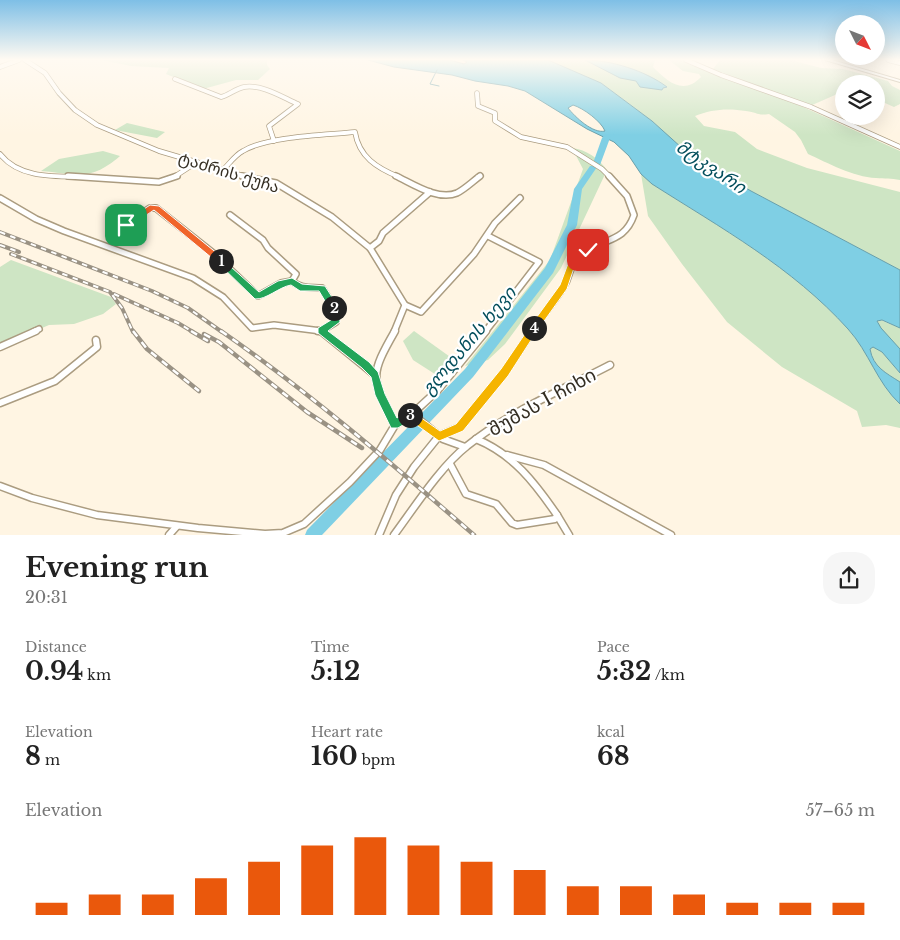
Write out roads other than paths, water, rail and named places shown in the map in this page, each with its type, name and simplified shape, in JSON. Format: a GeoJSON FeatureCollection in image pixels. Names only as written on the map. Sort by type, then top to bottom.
{"type":"FeatureCollection","features":[{"type":"Feature","properties":{"kind":"street","name":"ტაძრის ქუჩა"},"geometry":{"type":"LineString","coordinates":[[53,85],[75,110],[88,120],[130,140],[244,177],[276,183],[332,217],[370,248],[405,305]]}},
{"type":"Feature","properties":{"kind":"street"},"geometry":{"type":"LineString","coordinates":[[191,85],[221,97],[228,96],[245,87],[257,88],[298,104],[269,126],[274,141]]}},
{"type":"Feature","properties":{"kind":"street"},"geometry":{"type":"LineString","coordinates":[[749,85],[811,107],[900,147]]}},
{"type":"Feature","properties":{"kind":"street"},"geometry":{"type":"LineString","coordinates":[[380,535],[396,495],[436,435],[460,427],[505,372],[538,321],[564,286],[572,263],[588,250],[619,236],[630,226],[634,215],[628,196],[602,169],[566,147],[521,137],[495,121],[495,114],[478,106],[477,93]]}},
{"type":"Feature","properties":{"kind":"street"},"geometry":{"type":"LineString","coordinates":[[223,170],[242,151],[274,141],[355,132],[357,145],[378,168],[430,192],[442,195],[459,192],[480,176]]}},
{"type":"Feature","properties":{"kind":"street"},"geometry":{"type":"LineString","coordinates":[[0,154],[7,163],[33,174],[159,182],[176,177],[197,162]]}},
{"type":"Feature","properties":{"kind":"street"},"geometry":{"type":"LineString","coordinates":[[370,248],[379,241],[383,233],[430,192]]}},
{"type":"Feature","properties":{"kind":"street"},"geometry":{"type":"LineString","coordinates":[[0,198],[36,219],[64,231],[193,278],[223,296],[252,328],[274,325],[321,331],[375,375],[380,395],[395,425]]}},
{"type":"Feature","properties":{"kind":"street"},"geometry":{"type":"LineString","coordinates":[[375,375],[382,354],[402,319],[405,305],[421,312],[488,236],[495,223],[520,198]]}},
{"type":"Feature","properties":{"kind":"street"},"geometry":{"type":"LineString","coordinates":[[126,225],[150,208],[156,208],[213,253],[258,296],[281,284],[292,281],[296,274],[268,248],[263,240],[230,215]]}},
{"type":"Feature","properties":{"kind":"street"},"geometry":{"type":"LineString","coordinates":[[0,486],[30,499],[90,515],[177,526],[265,534],[283,533],[304,524],[325,506],[380,450],[395,425],[414,416],[437,391],[462,363],[539,262],[488,236]]}},
{"type":"Feature","properties":{"kind":"street"},"geometry":{"type":"LineString","coordinates":[[292,281],[300,287],[322,288],[336,310],[336,322],[321,331]]}},
{"type":"Feature","properties":{"kind":"street"},"geometry":{"type":"LineString","coordinates":[[0,347],[39,329]]}},
{"type":"Feature","properties":{"kind":"street"},"geometry":{"type":"LineString","coordinates":[[0,403],[55,381],[97,347],[96,340]]}},
{"type":"Feature","properties":{"kind":"street","name":"შუშას I ჩიხი"},"geometry":{"type":"LineString","coordinates":[[394,535],[436,480],[465,447],[498,424],[610,365]]}},
{"type":"Feature","properties":{"kind":"street"},"geometry":{"type":"LineString","coordinates":[[414,416],[436,435],[455,446],[465,447]]}},
{"type":"Feature","properties":{"kind":"street"},"geometry":{"type":"LineString","coordinates":[[476,439],[491,444],[534,482],[569,535]]}},
{"type":"Feature","properties":{"kind":"street"},"geometry":{"type":"LineString","coordinates":[[504,454],[544,465],[671,535]]}},
{"type":"Feature","properties":{"kind":"street"},"geometry":{"type":"LineString","coordinates":[[450,464],[466,494],[496,504],[512,523],[517,525],[555,519],[557,515]]}},
{"type":"Feature","properties":{"kind":"street"},"geometry":{"type":"LineString","coordinates":[[169,535],[177,526]]}},
{"type":"Feature","properties":{"kind":"water"},"geometry":{"type":"Polygon","coordinates":[[[501,85],[604,85],[652,121],[692,157],[751,191],[900,270],[900,328],[882,320],[877,321],[900,349],[900,373],[882,352],[873,347],[870,349],[877,365],[900,382],[900,404],[885,387],[862,347],[848,329],[780,267],[652,184],[641,174],[629,156],[614,142],[587,129],[525,91],[501,85]],[[573,105],[568,108],[590,127],[595,130],[605,131],[596,119],[573,105]]]}},
{"type":"Feature","properties":{"kind":"water"},"geometry":{"type":"Polygon","coordinates":[[[639,85],[664,85],[667,87],[662,90],[640,87],[639,85]]]}},
{"type":"Feature","properties":{"kind":"waterway"},"geometry":{"type":"LineString","coordinates":[[434,85],[439,86]]}},
{"type":"Feature","properties":{"kind":"waterway","name":"გლდანის ხევი"},"geometry":{"type":"LineString","coordinates":[[596,165],[606,138],[614,128]]}},
{"type":"Feature","properties":{"kind":"waterway","name":"გლდანის ხევი"},"geometry":{"type":"LineString","coordinates":[[312,535],[469,373],[549,270],[572,225],[578,189],[593,168]]}},
{"type":"Feature","properties":{"kind":"railway"},"geometry":{"type":"LineString","coordinates":[[0,232],[152,291],[188,308],[222,332]]}},
{"type":"Feature","properties":{"kind":"railway"},"geometry":{"type":"LineString","coordinates":[[0,245],[19,252]]}},
{"type":"Feature","properties":{"kind":"railway"},"geometry":{"type":"LineString","coordinates":[[11,254],[110,292],[122,308],[133,332]]}},
{"type":"Feature","properties":{"kind":"railway"},"geometry":{"type":"LineString","coordinates":[[114,294],[178,323],[193,332]]}},
{"type":"Feature","properties":{"kind":"railway"},"geometry":{"type":"LineString","coordinates":[[133,331],[147,349],[199,391]]}},
{"type":"Feature","properties":{"kind":"railway"},"geometry":{"type":"LineString","coordinates":[[191,331],[208,341]]}},
{"type":"Feature","properties":{"kind":"railway"},"geometry":{"type":"LineString","coordinates":[[221,331],[318,404],[474,535]]}},
{"type":"Feature","properties":{"kind":"railway"},"geometry":{"type":"LineString","coordinates":[[204,334],[219,342],[307,412],[362,448]]}},
{"type":"Feature","properties":{"kind":"water label","name":"მტკვარი"},"geometry":{"type":"Point","coordinates":[711,167]}}]}
